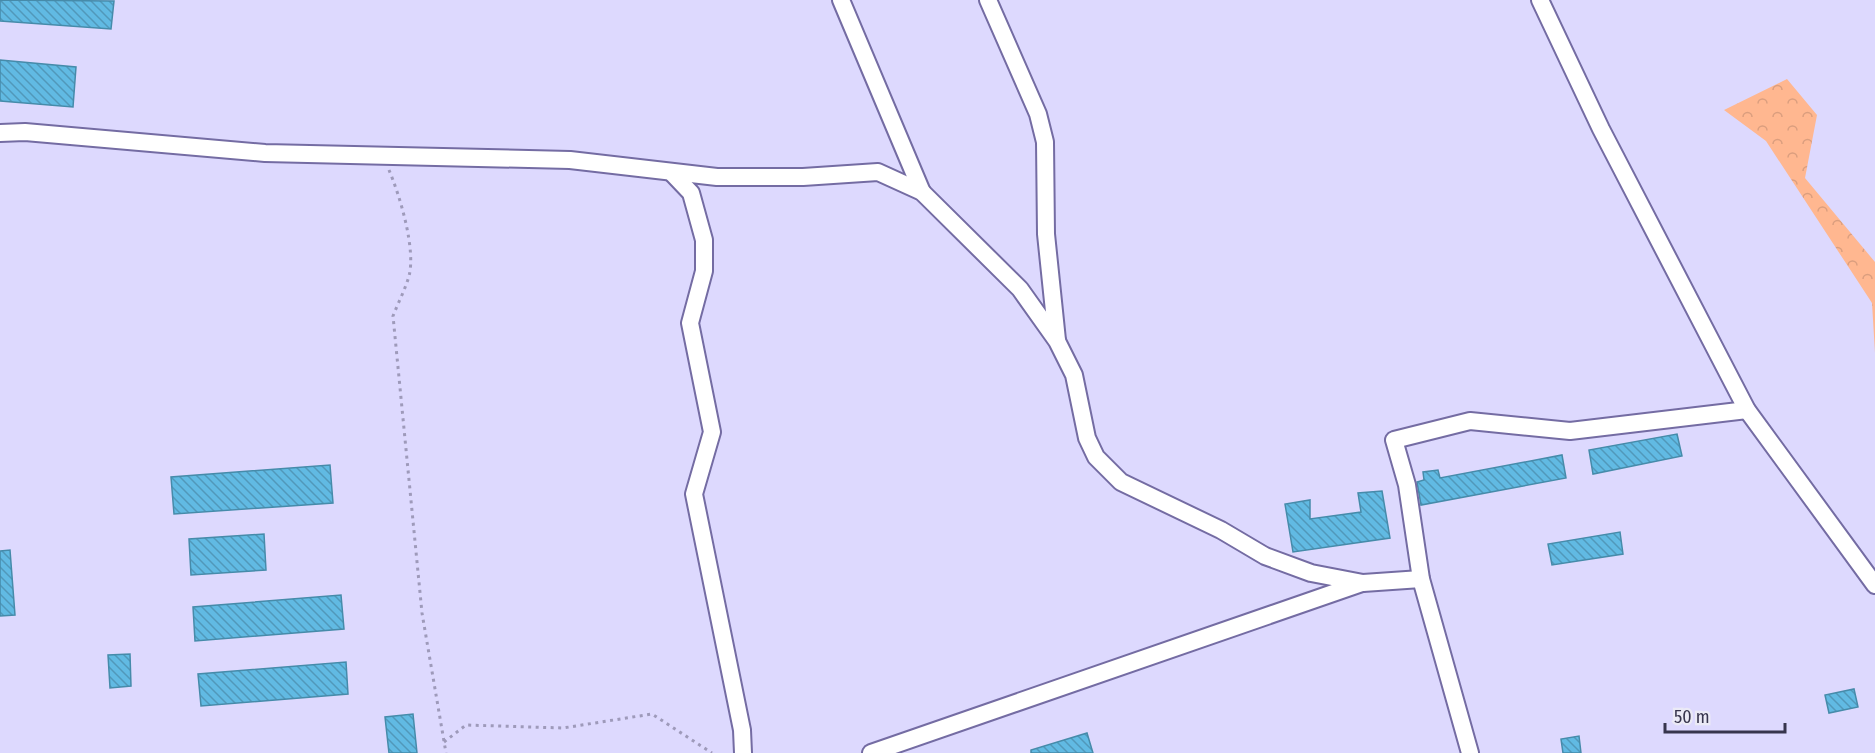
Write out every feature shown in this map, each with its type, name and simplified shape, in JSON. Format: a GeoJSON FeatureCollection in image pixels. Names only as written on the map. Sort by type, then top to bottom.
{"type":"FeatureCollection","features":[{"type":"Feature","properties":{"kind":"street"},"geometry":{"type":"LineString","coordinates":[[841,0],[922,192]]}},
{"type":"Feature","properties":{"kind":"street"},"geometry":{"type":"LineString","coordinates":[[988,0],[1038,114],[1045,142],[1046,234],[1057,341]]}},
{"type":"Feature","properties":{"kind":"street"},"geometry":{"type":"LineString","coordinates":[[1540,0],[1601,129],[1747,410],[1875,585]]}},
{"type":"Feature","properties":{"kind":"street"},"geometry":{"type":"LineString","coordinates":[[0,133],[25,132],[265,153],[380,153],[570,160],[717,177],[803,177],[878,172],[922,192],[1020,289],[1057,341],[1074,375],[1087,438],[1096,457],[1121,482],[1221,530],[1266,556],[1311,573],[1363,583],[1421,579]]}},
{"type":"Feature","properties":{"kind":"street"},"geometry":{"type":"LineString","coordinates":[[671,172],[691,193],[704,240],[704,271],[690,322],[712,432],[694,494],[742,730],[743,753]]}},
{"type":"Feature","properties":{"kind":"street"},"geometry":{"type":"LineString","coordinates":[[1470,753],[1421,579],[1407,485],[1394,440],[1470,421],[1570,431],[1747,410]]}},
{"type":"Feature","properties":{"kind":"street"},"geometry":{"type":"LineString","coordinates":[[871,753],[1363,583]]}},
{"type":"Feature","properties":{"kind":"path"},"geometry":{"type":"LineString","coordinates":[[380,153],[397,189],[408,231],[410,274],[393,316],[422,613],[446,753]]}},
{"type":"Feature","properties":{"kind":"path"},"geometry":{"type":"LineString","coordinates":[[444,742],[466,725],[563,728],[652,714],[712,753]]}},
{"type":"Feature","properties":{"kind":"green space"},"geometry":{"type":"Polygon","coordinates":[[[1787,79],[1817,115],[1805,178],[1875,262],[1875,353],[1872,303],[1766,141],[1724,110],[1787,79]]]}},
{"type":"Feature","properties":{"kind":"building"},"geometry":{"type":"Polygon","coordinates":[[[0,0],[114,1],[111,29],[0,21],[0,0]]]}},
{"type":"Feature","properties":{"kind":"building"},"geometry":{"type":"Polygon","coordinates":[[[0,60],[76,67],[73,107],[0,101],[0,60]]]}},
{"type":"Feature","properties":{"kind":"building"},"geometry":{"type":"Polygon","coordinates":[[[1677,434],[1682,456],[1593,474],[1589,450],[1677,434]]]}},
{"type":"Feature","properties":{"kind":"building"},"geometry":{"type":"Polygon","coordinates":[[[1562,455],[1566,478],[1421,505],[1417,482],[1424,480],[1423,472],[1438,470],[1440,478],[1562,455]]]}},
{"type":"Feature","properties":{"kind":"building"},"geometry":{"type":"Polygon","coordinates":[[[330,465],[333,503],[174,514],[171,477],[330,465]]]}},
{"type":"Feature","properties":{"kind":"building"},"geometry":{"type":"Polygon","coordinates":[[[1382,491],[1390,538],[1293,552],[1285,504],[1310,500],[1310,519],[1361,512],[1358,493],[1382,491]]]}},
{"type":"Feature","properties":{"kind":"building"},"geometry":{"type":"Polygon","coordinates":[[[1620,532],[1623,554],[1552,565],[1548,544],[1620,532]]]}},
{"type":"Feature","properties":{"kind":"building"},"geometry":{"type":"Polygon","coordinates":[[[264,534],[266,570],[191,575],[189,539],[264,534]]]}},
{"type":"Feature","properties":{"kind":"building"},"geometry":{"type":"Polygon","coordinates":[[[10,550],[15,615],[0,616],[0,551],[10,550]]]}},
{"type":"Feature","properties":{"kind":"building"},"geometry":{"type":"Polygon","coordinates":[[[341,595],[344,629],[195,641],[193,607],[341,595]]]}},
{"type":"Feature","properties":{"kind":"building"},"geometry":{"type":"Polygon","coordinates":[[[130,654],[131,686],[110,688],[108,655],[130,654]]]}},
{"type":"Feature","properties":{"kind":"building"},"geometry":{"type":"Polygon","coordinates":[[[346,662],[348,694],[201,706],[198,674],[346,662]]]}},
{"type":"Feature","properties":{"kind":"building"},"geometry":{"type":"Polygon","coordinates":[[[1854,689],[1858,707],[1829,713],[1825,695],[1854,689]]]}},
{"type":"Feature","properties":{"kind":"building"},"geometry":{"type":"Polygon","coordinates":[[[413,714],[417,753],[389,753],[385,717],[413,714]]]}},
{"type":"Feature","properties":{"kind":"building"},"geometry":{"type":"Polygon","coordinates":[[[1087,733],[1093,753],[1031,753],[1031,750],[1087,733]]]}},
{"type":"Feature","properties":{"kind":"building"},"geometry":{"type":"Polygon","coordinates":[[[1579,736],[1581,753],[1563,753],[1561,739],[1579,736]]]}}]}
